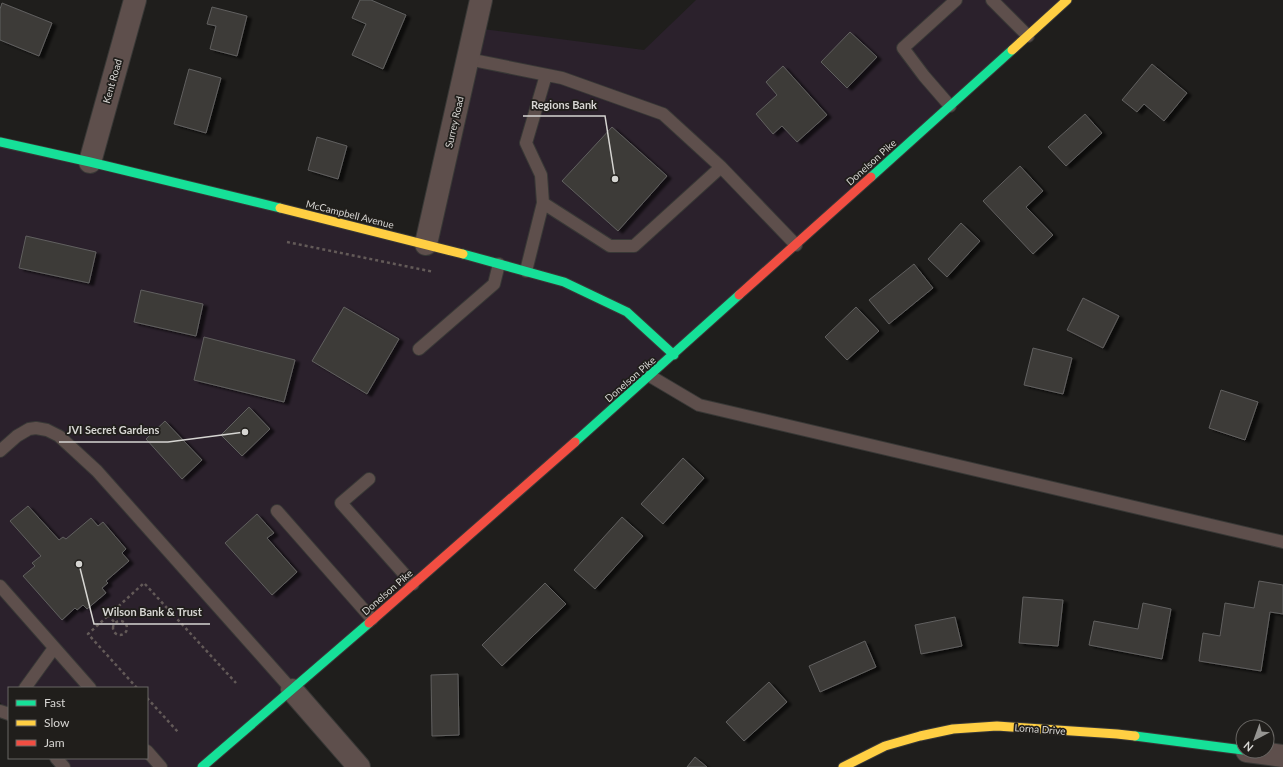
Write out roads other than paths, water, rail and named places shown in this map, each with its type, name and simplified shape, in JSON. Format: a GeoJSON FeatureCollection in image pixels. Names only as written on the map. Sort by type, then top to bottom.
{"type":"FeatureCollection","features":[{"type":"Feature","properties":{"kind":"main road","name":"Donelson Pike"},"geometry":{"type":"LineString","coordinates":[[202,767],[674,355],[1068,0]]}},
{"type":"Feature","properties":{"kind":"main road","name":"McCampbell Avenue"},"geometry":{"type":"LineString","coordinates":[[0,142],[90,162],[426,244],[564,282],[627,312],[674,355]]}},
{"type":"Feature","properties":{"kind":"main road","name":"Lorna Drive"},"geometry":{"type":"LineString","coordinates":[[843,767],[885,746],[920,736],[953,730],[997,726],[1117,734],[1235,749]]}},
{"type":"Feature","properties":{"kind":"street","name":"Kent Road"},"geometry":{"type":"LineString","coordinates":[[90,162],[135,0]]}},
{"type":"Feature","properties":{"kind":"street","name":"Surrey Road"},"geometry":{"type":"LineString","coordinates":[[426,244],[481,0]]}},
{"type":"Feature","properties":{"kind":"street"},"geometry":{"type":"LineString","coordinates":[[292,690],[359,767]]}},
{"type":"Feature","properties":{"kind":"lane"},"geometry":{"type":"LineString","coordinates":[[950,106],[924,76],[903,48],[956,0]]}},
{"type":"Feature","properties":{"kind":"lane"},"geometry":{"type":"LineString","coordinates":[[992,0],[1028,36]]}},
{"type":"Feature","properties":{"kind":"lane"},"geometry":{"type":"LineString","coordinates":[[468,59],[562,78],[663,114],[721,167],[796,245]]}},
{"type":"Feature","properties":{"kind":"lane"},"geometry":{"type":"LineString","coordinates":[[526,271],[543,203],[541,175],[526,143],[546,75]]}},
{"type":"Feature","properties":{"kind":"lane"},"geometry":{"type":"LineString","coordinates":[[543,203],[610,246],[634,246],[721,167]]}},
{"type":"Feature","properties":{"kind":"lane"},"geometry":{"type":"LineString","coordinates":[[419,349],[494,284],[499,264]]}},
{"type":"Feature","properties":{"kind":"lane"},"geometry":{"type":"LineString","coordinates":[[650,376],[700,405],[1283,542]]}},
{"type":"Feature","properties":{"kind":"lane"},"geometry":{"type":"LineString","coordinates":[[0,451],[17,436],[29,429],[36,428],[47,430],[58,436],[97,471],[292,690]]}},
{"type":"Feature","properties":{"kind":"lane"},"geometry":{"type":"LineString","coordinates":[[369,479],[341,503],[413,584]]}},
{"type":"Feature","properties":{"kind":"lane"},"geometry":{"type":"LineString","coordinates":[[278,511],[372,620]]}},
{"type":"Feature","properties":{"kind":"lane"},"geometry":{"type":"LineString","coordinates":[[0,586],[89,687]]}},
{"type":"Feature","properties":{"kind":"lane"},"geometry":{"type":"LineString","coordinates":[[26,687],[54,648]]}},
{"type":"Feature","properties":{"kind":"lane"},"geometry":{"type":"LineString","coordinates":[[148,752],[161,767]]}},
{"type":"Feature","properties":{"kind":"lane"},"geometry":{"type":"LineString","coordinates":[[57,759],[64,767]]}},
{"type":"Feature","properties":{"kind":"place","name":"Regions Bank"},"geometry":{"type":"Point","coordinates":[615,179]}},
{"type":"Feature","properties":{"kind":"place","name":"JVI Secret Gardens"},"geometry":{"type":"Point","coordinates":[245,432]}},
{"type":"Feature","properties":{"kind":"place","name":"Wilson Bank & Trust"},"geometry":{"type":"Point","coordinates":[79,564]}}]}
